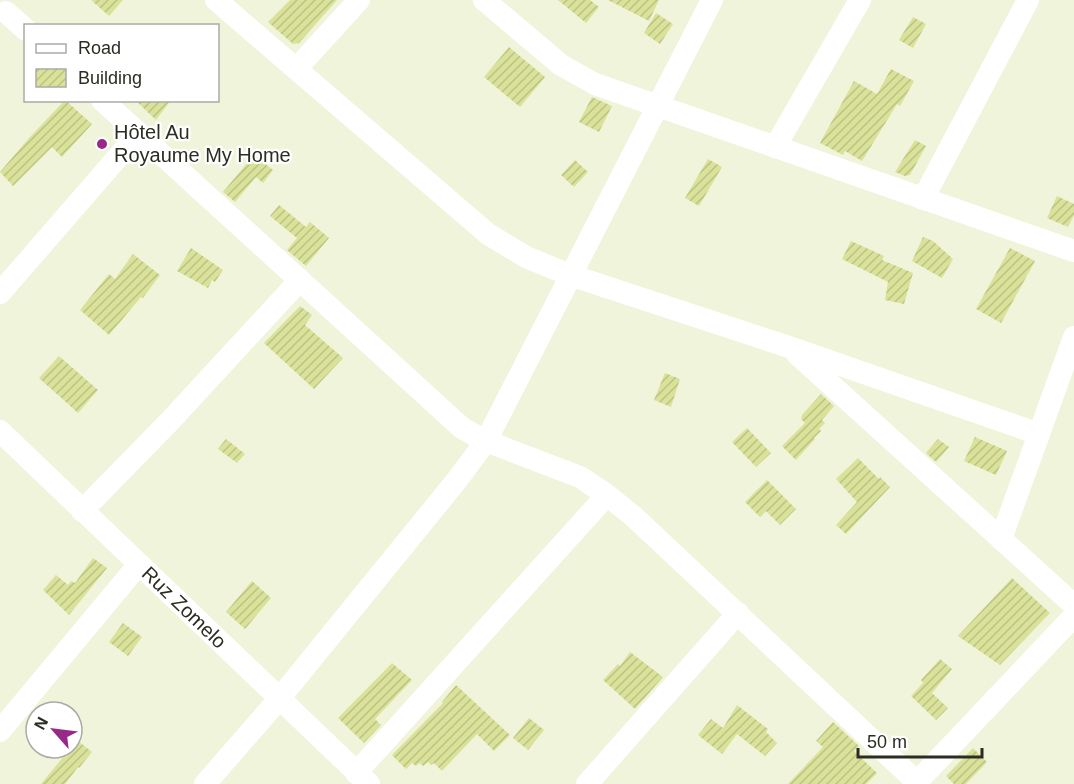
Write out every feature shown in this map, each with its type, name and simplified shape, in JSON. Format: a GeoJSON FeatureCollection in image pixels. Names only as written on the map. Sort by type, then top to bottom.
{"type":"FeatureCollection","features":[{"type":"Feature","properties":{"kind":"street"},"geometry":{"type":"LineString","coordinates":[[216,0],[488,234],[526,256],[570,275],[789,347],[1039,434]]}},
{"type":"Feature","properties":{"kind":"street"},"geometry":{"type":"LineString","coordinates":[[296,69],[359,0]]}},
{"type":"Feature","properties":{"kind":"street"},"geometry":{"type":"LineString","coordinates":[[484,0],[561,64],[595,84],[1074,251]]}},
{"type":"Feature","properties":{"kind":"street"},"geometry":{"type":"LineString","coordinates":[[205,784],[279,699],[486,441],[712,0]]}},
{"type":"Feature","properties":{"kind":"street"},"geometry":{"type":"LineString","coordinates":[[775,147],[860,0]]}},
{"type":"Feature","properties":{"kind":"street"},"geometry":{"type":"LineString","coordinates":[[923,199],[1028,0]]}},
{"type":"Feature","properties":{"kind":"street"},"geometry":{"type":"LineString","coordinates":[[8,10],[24,28]]}},
{"type":"Feature","properties":{"kind":"street"},"geometry":{"type":"LineString","coordinates":[[104,102],[462,428],[486,441],[580,477],[633,516],[917,783],[1074,616]]}},
{"type":"Feature","properties":{"kind":"street"},"geometry":{"type":"LineString","coordinates":[[0,293],[138,134]]}},
{"type":"Feature","properties":{"kind":"street"},"geometry":{"type":"LineString","coordinates":[[82,511],[169,422],[300,280]]}},
{"type":"Feature","properties":{"kind":"street"},"geometry":{"type":"LineString","coordinates":[[789,347],[1074,605]]}},
{"type":"Feature","properties":{"kind":"street"},"geometry":{"type":"LineString","coordinates":[[1001,539],[1072,347]]}},
{"type":"Feature","properties":{"kind":"street","name":"Ruz Zomelo"},"geometry":{"type":"LineString","coordinates":[[0,431],[363,778]]}},
{"type":"Feature","properties":{"kind":"street"},"geometry":{"type":"LineString","coordinates":[[363,778],[607,495]]}},
{"type":"Feature","properties":{"kind":"street"},"geometry":{"type":"LineString","coordinates":[[1,729],[139,564]]}},
{"type":"Feature","properties":{"kind":"street"},"geometry":{"type":"LineString","coordinates":[[587,784],[738,613]]}},
{"type":"Feature","properties":{"kind":"building"},"geometry":{"type":"Polygon","coordinates":[[[91,0],[123,0],[109,16],[91,0]]]}},
{"type":"Feature","properties":{"kind":"building"},"geometry":{"type":"Polygon","coordinates":[[[290,0],[337,0],[299,43],[293,44],[268,22],[290,0]]]}},
{"type":"Feature","properties":{"kind":"building"},"geometry":{"type":"Polygon","coordinates":[[[558,0],[590,0],[599,7],[586,23],[558,0]]]}},
{"type":"Feature","properties":{"kind":"building"},"geometry":{"type":"Polygon","coordinates":[[[608,0],[659,0],[649,21],[608,0]]]}},
{"type":"Feature","properties":{"kind":"building"},"geometry":{"type":"Polygon","coordinates":[[[656,13],[673,24],[660,44],[644,33],[656,13]]]}},
{"type":"Feature","properties":{"kind":"building"},"geometry":{"type":"Polygon","coordinates":[[[913,17],[926,24],[913,48],[899,40],[913,17]]]}},
{"type":"Feature","properties":{"kind":"building"},"geometry":{"type":"Polygon","coordinates":[[[509,47],[545,77],[520,107],[484,77],[509,47]]]}},
{"type":"Feature","properties":{"kind":"building"},"geometry":{"type":"Polygon","coordinates":[[[891,69],[914,81],[900,106],[897,104],[862,161],[845,151],[843,155],[820,143],[854,81],[877,94],[891,69]]]}},
{"type":"Feature","properties":{"kind":"building"},"geometry":{"type":"Polygon","coordinates":[[[592,97],[612,106],[599,132],[579,122],[592,97]]]}},
{"type":"Feature","properties":{"kind":"building"},"geometry":{"type":"Polygon","coordinates":[[[63,102],[67,102],[92,124],[62,157],[52,147],[13,186],[0,172],[63,102]]]}},
{"type":"Feature","properties":{"kind":"building"},"geometry":{"type":"Polygon","coordinates":[[[137,102],[170,102],[156,120],[137,102]]]}},
{"type":"Feature","properties":{"kind":"building"},"geometry":{"type":"Polygon","coordinates":[[[915,140],[926,146],[910,175],[905,176],[895,172],[915,140]]]}},
{"type":"Feature","properties":{"kind":"building"},"geometry":{"type":"Polygon","coordinates":[[[254,155],[273,170],[263,183],[256,177],[235,202],[223,192],[254,155]]]}},
{"type":"Feature","properties":{"kind":"building"},"geometry":{"type":"Polygon","coordinates":[[[708,159],[722,167],[699,206],[685,198],[708,159]]]}},
{"type":"Feature","properties":{"kind":"building"},"geometry":{"type":"Polygon","coordinates":[[[575,160],[588,172],[574,187],[561,175],[575,160]]]}},
{"type":"Feature","properties":{"kind":"building"},"geometry":{"type":"Polygon","coordinates":[[[1057,196],[1074,204],[1074,215],[1068,227],[1047,218],[1057,196]]]}},
{"type":"Feature","properties":{"kind":"building"},"geometry":{"type":"Polygon","coordinates":[[[279,205],[306,227],[310,222],[329,238],[306,266],[287,250],[297,238],[270,216],[279,205]]]}},
{"type":"Feature","properties":{"kind":"building"},"geometry":{"type":"Polygon","coordinates":[[[923,237],[933,241],[953,259],[942,278],[912,261],[923,237]]]}},
{"type":"Feature","properties":{"kind":"building"},"geometry":{"type":"Polygon","coordinates":[[[851,241],[884,256],[882,260],[913,273],[904,304],[885,300],[888,282],[842,259],[851,241]]]}},
{"type":"Feature","properties":{"kind":"building"},"geometry":{"type":"Polygon","coordinates":[[[191,248],[223,270],[215,282],[212,280],[208,288],[177,271],[191,248]]]}},
{"type":"Feature","properties":{"kind":"building"},"geometry":{"type":"Polygon","coordinates":[[[1010,248],[1035,261],[1001,323],[976,309],[1010,248]]]}},
{"type":"Feature","properties":{"kind":"building"},"geometry":{"type":"Polygon","coordinates":[[[133,254],[160,275],[143,298],[141,297],[109,335],[80,310],[109,274],[115,279],[133,254]]]}},
{"type":"Feature","properties":{"kind":"building"},"geometry":{"type":"Polygon","coordinates":[[[300,306],[312,315],[305,325],[343,358],[314,389],[264,343],[300,306]]]}},
{"type":"Feature","properties":{"kind":"building"},"geometry":{"type":"Polygon","coordinates":[[[59,356],[98,390],[78,413],[39,378],[59,356]]]}},
{"type":"Feature","properties":{"kind":"building"},"geometry":{"type":"Polygon","coordinates":[[[665,373],[680,379],[671,407],[654,400],[665,373]]]}},
{"type":"Feature","properties":{"kind":"building"},"geometry":{"type":"Polygon","coordinates":[[[821,394],[834,406],[822,420],[825,423],[819,429],[821,431],[796,460],[782,446],[805,423],[801,419],[802,415],[821,394]]]}},
{"type":"Feature","properties":{"kind":"building"},"geometry":{"type":"Polygon","coordinates":[[[747,428],[771,453],[756,467],[732,442],[747,428]]]}},
{"type":"Feature","properties":{"kind":"building"},"geometry":{"type":"Polygon","coordinates":[[[975,437],[1007,451],[996,475],[964,461],[975,437]]]}},
{"type":"Feature","properties":{"kind":"building"},"geometry":{"type":"Polygon","coordinates":[[[226,439],[245,454],[237,463],[218,449],[226,439]]]}},
{"type":"Feature","properties":{"kind":"building"},"geometry":{"type":"Polygon","coordinates":[[[938,439],[949,447],[936,462],[926,453],[938,439]]]}},
{"type":"Feature","properties":{"kind":"building"},"geometry":{"type":"Polygon","coordinates":[[[858,458],[890,487],[846,534],[836,525],[857,502],[836,479],[858,458]]]}},
{"type":"Feature","properties":{"kind":"building"},"geometry":{"type":"Polygon","coordinates":[[[767,480],[796,509],[780,525],[766,511],[760,517],[745,502],[767,480]]]}},
{"type":"Feature","properties":{"kind":"building"},"geometry":{"type":"Polygon","coordinates":[[[93,558],[107,568],[69,615],[43,590],[56,575],[68,585],[71,581],[75,583],[93,558]]]}},
{"type":"Feature","properties":{"kind":"building"},"geometry":{"type":"Polygon","coordinates":[[[1012,578],[1050,613],[1000,665],[958,636],[1012,578]]]}},
{"type":"Feature","properties":{"kind":"building"},"geometry":{"type":"Polygon","coordinates":[[[252,581],[271,598],[245,629],[226,612],[252,581]]]}},
{"type":"Feature","properties":{"kind":"building"},"geometry":{"type":"Polygon","coordinates":[[[123,623],[142,637],[128,656],[109,642],[123,623]]]}},
{"type":"Feature","properties":{"kind":"building"},"geometry":{"type":"Polygon","coordinates":[[[630,652],[663,677],[635,709],[603,680],[618,664],[620,666],[630,652]]]}},
{"type":"Feature","properties":{"kind":"building"},"geometry":{"type":"Polygon","coordinates":[[[940,659],[952,669],[932,693],[948,708],[936,720],[911,696],[923,683],[921,680],[940,659]]]}},
{"type":"Feature","properties":{"kind":"building"},"geometry":{"type":"Polygon","coordinates":[[[392,663],[412,680],[375,719],[381,725],[364,743],[338,718],[392,663]]]}},
{"type":"Feature","properties":{"kind":"building"},"geometry":{"type":"Polygon","coordinates":[[[456,685],[510,735],[494,751],[477,734],[442,771],[434,763],[431,765],[428,762],[423,766],[420,763],[416,766],[412,763],[406,769],[392,755],[443,703],[456,685]]]}},
{"type":"Feature","properties":{"kind":"building"},"geometry":{"type":"Polygon","coordinates":[[[737,705],[768,729],[766,732],[777,743],[765,756],[737,734],[722,754],[698,735],[711,719],[723,728],[737,705]]]}},
{"type":"Feature","properties":{"kind":"building"},"geometry":{"type":"Polygon","coordinates":[[[529,718],[544,730],[528,750],[513,738],[529,718]]]}},
{"type":"Feature","properties":{"kind":"building"},"geometry":{"type":"Polygon","coordinates":[[[833,722],[859,746],[854,751],[877,773],[866,784],[788,784],[823,747],[816,741],[833,722]]]}},
{"type":"Feature","properties":{"kind":"building"},"geometry":{"type":"Polygon","coordinates":[[[84,746],[92,752],[65,784],[41,784],[61,760],[84,760],[84,746]]]}},
{"type":"Feature","properties":{"kind":"building"},"geometry":{"type":"Polygon","coordinates":[[[973,748],[987,762],[966,784],[954,784],[946,776],[973,748]]]}},
{"type":"Feature","properties":{"kind":"place","name":"Hôtel Au Royaume My Home"},"geometry":{"type":"Point","coordinates":[102,144]}}]}
